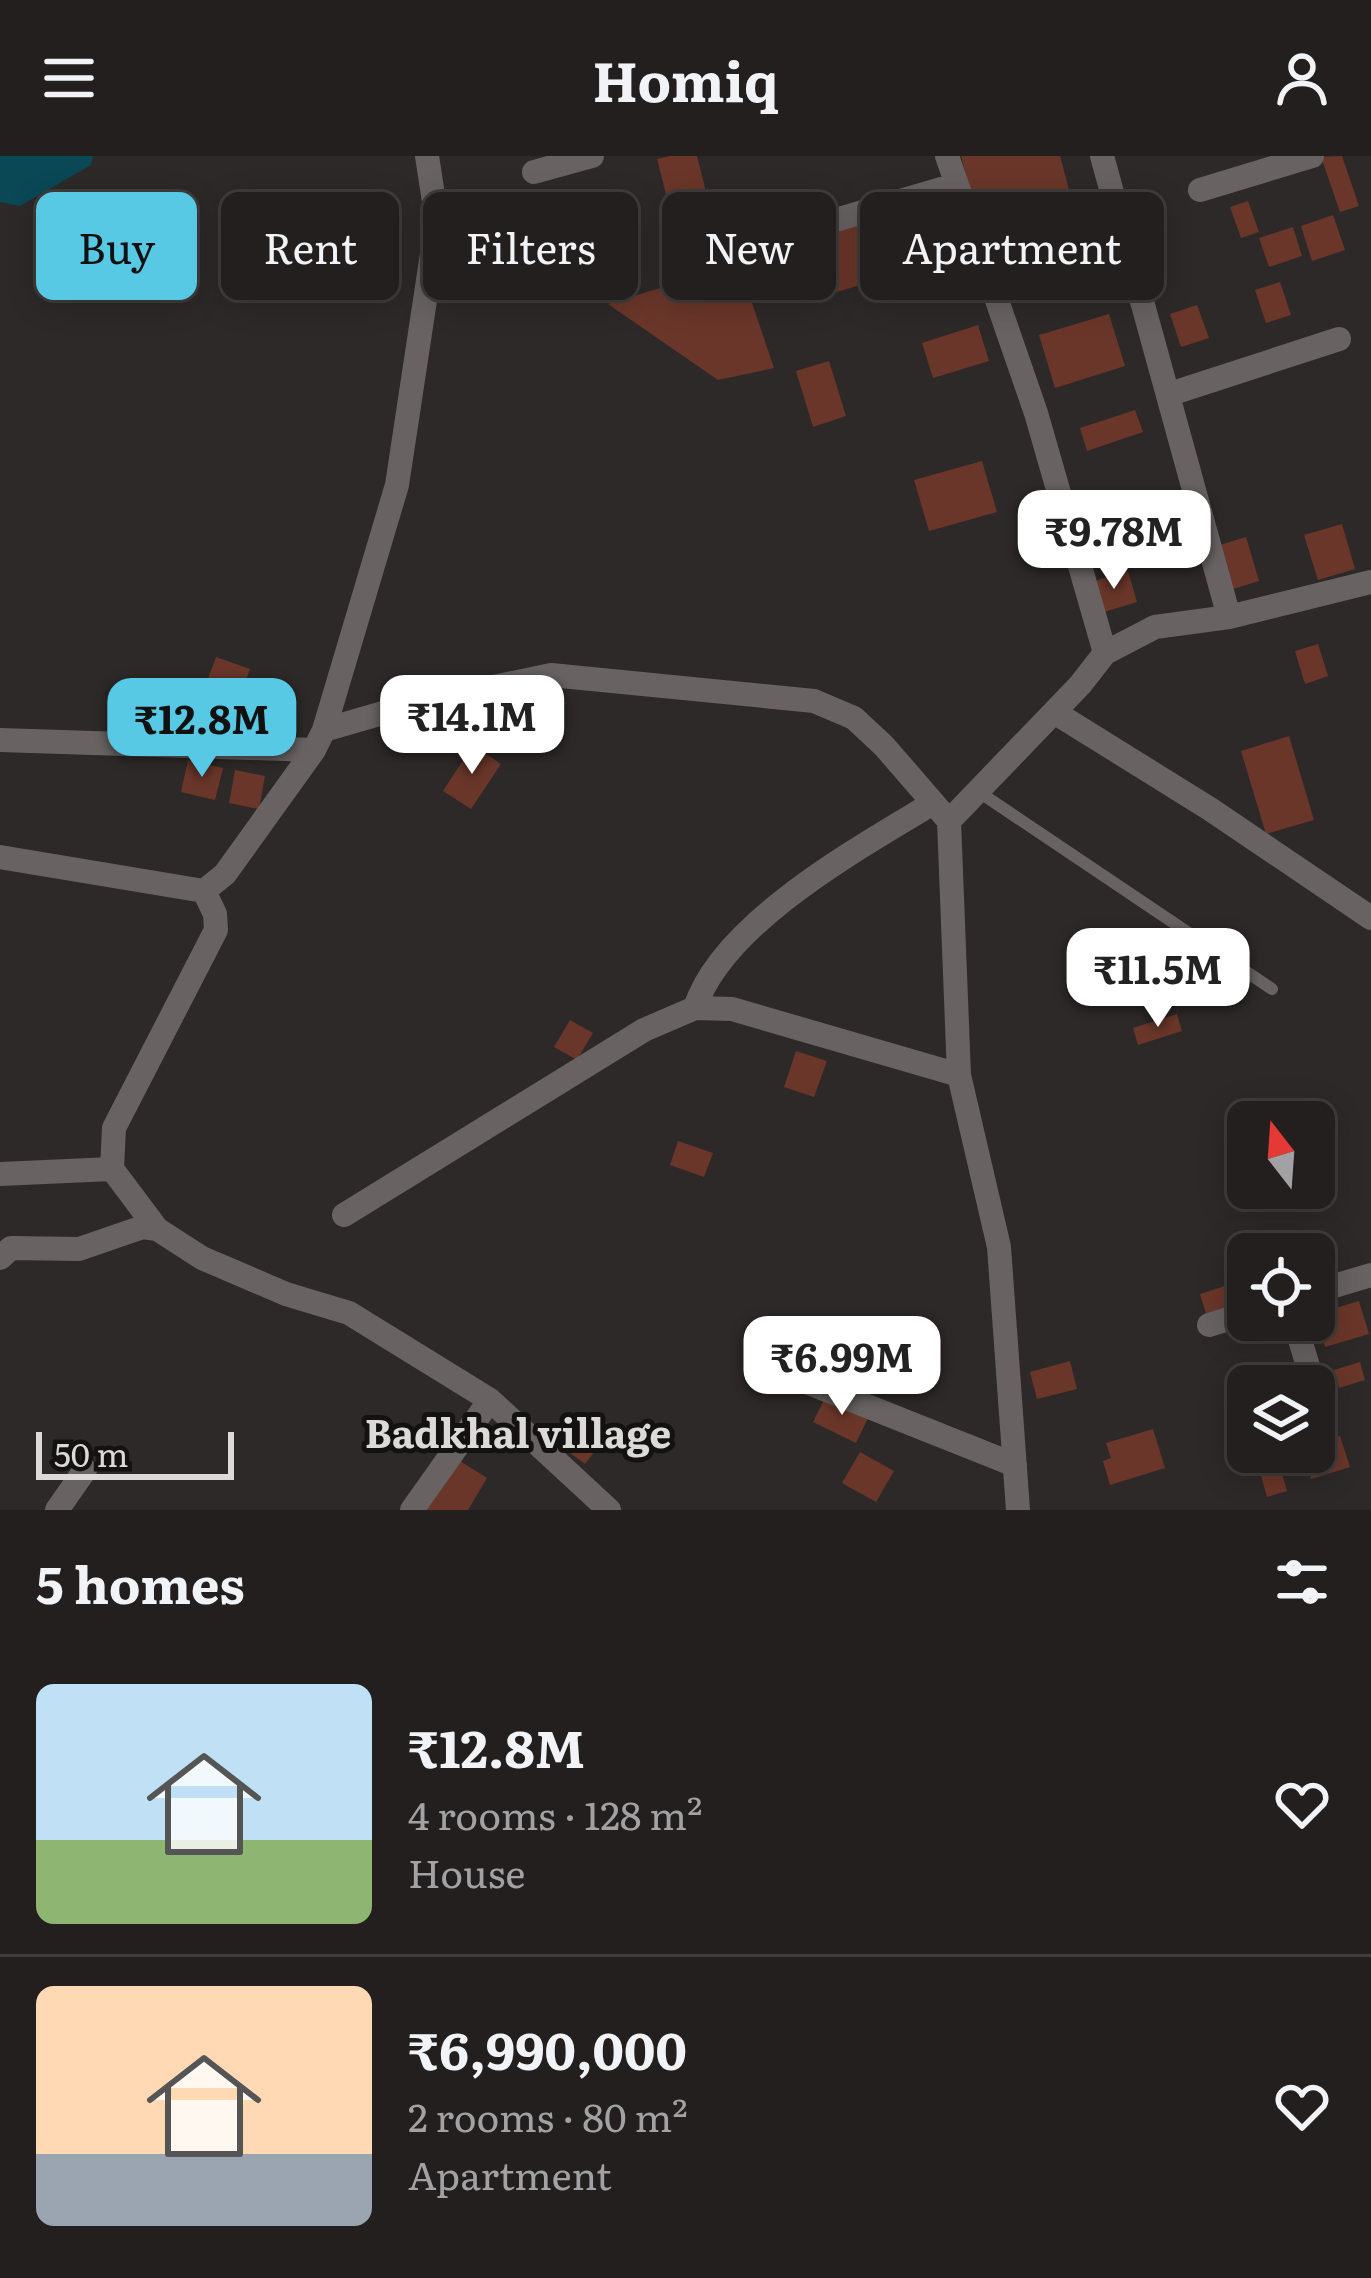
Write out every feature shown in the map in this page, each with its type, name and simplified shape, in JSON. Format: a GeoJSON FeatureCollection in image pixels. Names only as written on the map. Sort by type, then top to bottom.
{"type":"FeatureCollection","features":[{"type":"Feature","properties":{"kind":"street"},"geometry":{"type":"LineString","coordinates":[[0,857],[204,891],[225,874],[319,740],[397,485],[437,221],[427,156]]}},
{"type":"Feature","properties":{"kind":"street"},"geometry":{"type":"LineString","coordinates":[[534,172],[592,156]]}},
{"type":"Feature","properties":{"kind":"street"},"geometry":{"type":"LineString","coordinates":[[946,156],[1036,412],[1105,653]]}},
{"type":"Feature","properties":{"kind":"street"},"geometry":{"type":"LineString","coordinates":[[1102,156],[1229,616]]}},
{"type":"Feature","properties":{"kind":"street"},"geometry":{"type":"LineString","coordinates":[[1200,190],[1312,156]]}},
{"type":"Feature","properties":{"kind":"street"},"geometry":{"type":"LineString","coordinates":[[836,220],[955,185]]}},
{"type":"Feature","properties":{"kind":"street"},"geometry":{"type":"LineString","coordinates":[[1170,394],[1340,339]]}},
{"type":"Feature","properties":{"kind":"street"},"geometry":{"type":"LineString","coordinates":[[695,1008],[702,986],[724,958],[788,896],[979,792],[1105,653],[1155,627],[1229,616],[1371,582]]}},
{"type":"Feature","properties":{"kind":"street"},"geometry":{"type":"LineString","coordinates":[[0,740],[319,740],[421,702],[550,675],[814,701],[854,718],[941,812],[958,1075],[999,1247],[1018,1510]]}},
{"type":"Feature","properties":{"kind":"street"},"geometry":{"type":"LineString","coordinates":[[1054,712],[1210,809],[1371,918]]}},
{"type":"Feature","properties":{"kind":"street"},"geometry":{"type":"LineString","coordinates":[[204,891],[215,914],[216,930],[114,1128],[112,1169],[158,1229],[202,1258],[286,1294],[349,1313],[490,1400],[609,1510]]}},
{"type":"Feature","properties":{"kind":"street"},"geometry":{"type":"LineString","coordinates":[[344,1215],[644,1030],[695,1008],[731,1009],[958,1075]]}},
{"type":"Feature","properties":{"kind":"street"},"geometry":{"type":"LineString","coordinates":[[0,1174],[112,1169]]}},
{"type":"Feature","properties":{"kind":"street"},"geometry":{"type":"LineString","coordinates":[[0,1258],[11,1248],[79,1250],[143,1227],[158,1229]]}},
{"type":"Feature","properties":{"kind":"street"},"geometry":{"type":"LineString","coordinates":[[1335,1286],[1371,1275]]}},
{"type":"Feature","properties":{"kind":"street"},"geometry":{"type":"LineString","coordinates":[[1209,1325],[1227,1319]]}},
{"type":"Feature","properties":{"kind":"street"},"geometry":{"type":"LineString","coordinates":[[779,1371],[1015,1465]]}},
{"type":"Feature","properties":{"kind":"street"},"geometry":{"type":"LineString","coordinates":[[412,1510],[490,1400]]}},
{"type":"Feature","properties":{"kind":"street"},"geometry":{"type":"LineString","coordinates":[[57,1510],[85,1470]]}},
{"type":"Feature","properties":{"kind":"lane"},"geometry":{"type":"LineString","coordinates":[[979,792],[1272,989]]}},
{"type":"Feature","properties":{"kind":"water"},"geometry":{"type":"Polygon","coordinates":[[[0,156],[93,156],[91,165],[44,192],[36,192],[20,206],[0,202],[0,156]]]}},
{"type":"Feature","properties":{"kind":"building"},"geometry":{"type":"Polygon","coordinates":[[[697,156],[706,192],[665,192],[657,159],[697,156]]]}},
{"type":"Feature","properties":{"kind":"building"},"geometry":{"type":"Polygon","coordinates":[[[961,156],[1060,156],[1070,192],[971,192],[961,156]]]}},
{"type":"Feature","properties":{"kind":"building"},"geometry":{"type":"Polygon","coordinates":[[[1342,156],[1359,206],[1340,212],[1321,157],[1342,156]]]}},
{"type":"Feature","properties":{"kind":"building"},"geometry":{"type":"Polygon","coordinates":[[[1248,201],[1259,232],[1241,238],[1230,207],[1248,201]]]}},
{"type":"Feature","properties":{"kind":"building"},"geometry":{"type":"Polygon","coordinates":[[[1333,215],[1345,250],[1312,261],[1301,226],[1333,215]]]}},
{"type":"Feature","properties":{"kind":"building"},"geometry":{"type":"Polygon","coordinates":[[[860,223],[860,285],[836,292],[836,230],[860,223]]]}},
{"type":"Feature","properties":{"kind":"building"},"geometry":{"type":"Polygon","coordinates":[[[1293,227],[1302,256],[1269,267],[1259,238],[1293,227]]]}},
{"type":"Feature","properties":{"kind":"building"},"geometry":{"type":"Polygon","coordinates":[[[1280,282],[1291,315],[1266,323],[1255,290],[1280,282]]]}},
{"type":"Feature","properties":{"kind":"building"},"geometry":{"type":"Polygon","coordinates":[[[662,288],[662,300],[751,300],[774,368],[718,380],[608,304],[638,300],[638,295],[662,288]]]}},
{"type":"Feature","properties":{"kind":"building"},"geometry":{"type":"Polygon","coordinates":[[[1197,305],[1209,338],[1181,347],[1170,314],[1197,305]]]}},
{"type":"Feature","properties":{"kind":"building"},"geometry":{"type":"Polygon","coordinates":[[[1109,314],[1125,366],[1055,388],[1039,335],[1109,314]]]}},
{"type":"Feature","properties":{"kind":"building"},"geometry":{"type":"Polygon","coordinates":[[[978,325],[989,361],[933,378],[922,343],[978,325]]]}},
{"type":"Feature","properties":{"kind":"building"},"geometry":{"type":"Polygon","coordinates":[[[829,361],[846,416],[813,427],[796,371],[829,361]]]}},
{"type":"Feature","properties":{"kind":"building"},"geometry":{"type":"Polygon","coordinates":[[[1135,410],[1143,432],[1087,451],[1080,428],[1135,410]]]}},
{"type":"Feature","properties":{"kind":"building"},"geometry":{"type":"Polygon","coordinates":[[[982,461],[997,512],[929,531],[914,480],[982,461]]]}},
{"type":"Feature","properties":{"kind":"building"},"geometry":{"type":"Polygon","coordinates":[[[1342,524],[1355,569],[1318,580],[1304,535],[1342,524]]]}},
{"type":"Feature","properties":{"kind":"building"},"geometry":{"type":"Polygon","coordinates":[[[1246,537],[1259,581],[1233,589],[1220,545],[1246,537]]]}},
{"type":"Feature","properties":{"kind":"building"},"geometry":{"type":"Polygon","coordinates":[[[1128,571],[1137,602],[1101,613],[1091,582],[1128,571]]]}},
{"type":"Feature","properties":{"kind":"building"},"geometry":{"type":"Polygon","coordinates":[[[1318,644],[1328,676],[1305,684],[1295,651],[1318,644]]]}},
{"type":"Feature","properties":{"kind":"building"},"geometry":{"type":"Polygon","coordinates":[[[216,657],[250,669],[223,742],[189,730],[216,657]]]}},
{"type":"Feature","properties":{"kind":"building"},"geometry":{"type":"Polygon","coordinates":[[[1289,736],[1314,820],[1266,834],[1241,751],[1289,736]]]}},
{"type":"Feature","properties":{"kind":"building"},"geometry":{"type":"Polygon","coordinates":[[[473,745],[501,764],[471,809],[443,791],[473,745]]]}},
{"type":"Feature","properties":{"kind":"building"},"geometry":{"type":"Polygon","coordinates":[[[188,760],[223,768],[215,800],[181,792],[188,760]]]}},
{"type":"Feature","properties":{"kind":"building"},"geometry":{"type":"Polygon","coordinates":[[[235,770],[265,776],[259,809],[229,803],[235,770]]]}},
{"type":"Feature","properties":{"kind":"building"},"geometry":{"type":"Polygon","coordinates":[[[1177,1014],[1182,1031],[1138,1045],[1133,1028],[1177,1014]]]}},
{"type":"Feature","properties":{"kind":"building"},"geometry":{"type":"Polygon","coordinates":[[[570,1020],[593,1033],[577,1060],[554,1047],[570,1020]]]}},
{"type":"Feature","properties":{"kind":"building"},"geometry":{"type":"Polygon","coordinates":[[[796,1051],[827,1061],[814,1097],[784,1087],[796,1051]]]}},
{"type":"Feature","properties":{"kind":"building"},"geometry":{"type":"Polygon","coordinates":[[[678,1141],[713,1153],[704,1177],[670,1165],[678,1141]]]}},
{"type":"Feature","properties":{"kind":"building"},"geometry":{"type":"Polygon","coordinates":[[[1227,1285],[1227,1307],[1206,1314],[1200,1294],[1227,1285]]]}},
{"type":"Feature","properties":{"kind":"building"},"geometry":{"type":"Polygon","coordinates":[[[1359,1301],[1369,1334],[1325,1347],[1323,1341],[1335,1341],[1335,1308],[1359,1301]]]}},
{"type":"Feature","properties":{"kind":"building"},"geometry":{"type":"Polygon","coordinates":[[[1070,1361],[1077,1389],[1037,1399],[1030,1372],[1070,1361]]]}},
{"type":"Feature","properties":{"kind":"building"},"geometry":{"type":"Polygon","coordinates":[[[1360,1362],[1365,1380],[1339,1388],[1335,1370],[1360,1362]]]}},
{"type":"Feature","properties":{"kind":"building"},"geometry":{"type":"Polygon","coordinates":[[[827,1394],[870,1414],[856,1443],[813,1422],[827,1394]]]}},
{"type":"Feature","properties":{"kind":"building"},"geometry":{"type":"Polygon","coordinates":[[[581,1415],[607,1435],[585,1464],[558,1444],[581,1415]]]}},
{"type":"Feature","properties":{"kind":"building"},"geometry":{"type":"Polygon","coordinates":[[[1153,1429],[1165,1468],[1110,1485],[1103,1461],[1111,1458],[1106,1443],[1153,1429]]]}},
{"type":"Feature","properties":{"kind":"building"},"geometry":{"type":"Polygon","coordinates":[[[1340,1436],[1350,1467],[1335,1472],[1335,1438],[1340,1436]]]}},
{"type":"Feature","properties":{"kind":"building"},"geometry":{"type":"Polygon","coordinates":[[[860,1452],[894,1471],[876,1502],[842,1483],[860,1452]]]}},
{"type":"Feature","properties":{"kind":"building"},"geometry":{"type":"Polygon","coordinates":[[[455,1458],[487,1478],[468,1510],[423,1510],[455,1458]]]}},
{"type":"Feature","properties":{"kind":"building"},"geometry":{"type":"Polygon","coordinates":[[[1260,1473],[1282,1473],[1287,1491],[1267,1497],[1260,1473]]]}},
{"type":"Feature","properties":{"kind":"district","name":"Badkhal village"},"geometry":{"type":"Point","coordinates":[518,1431]}}]}
